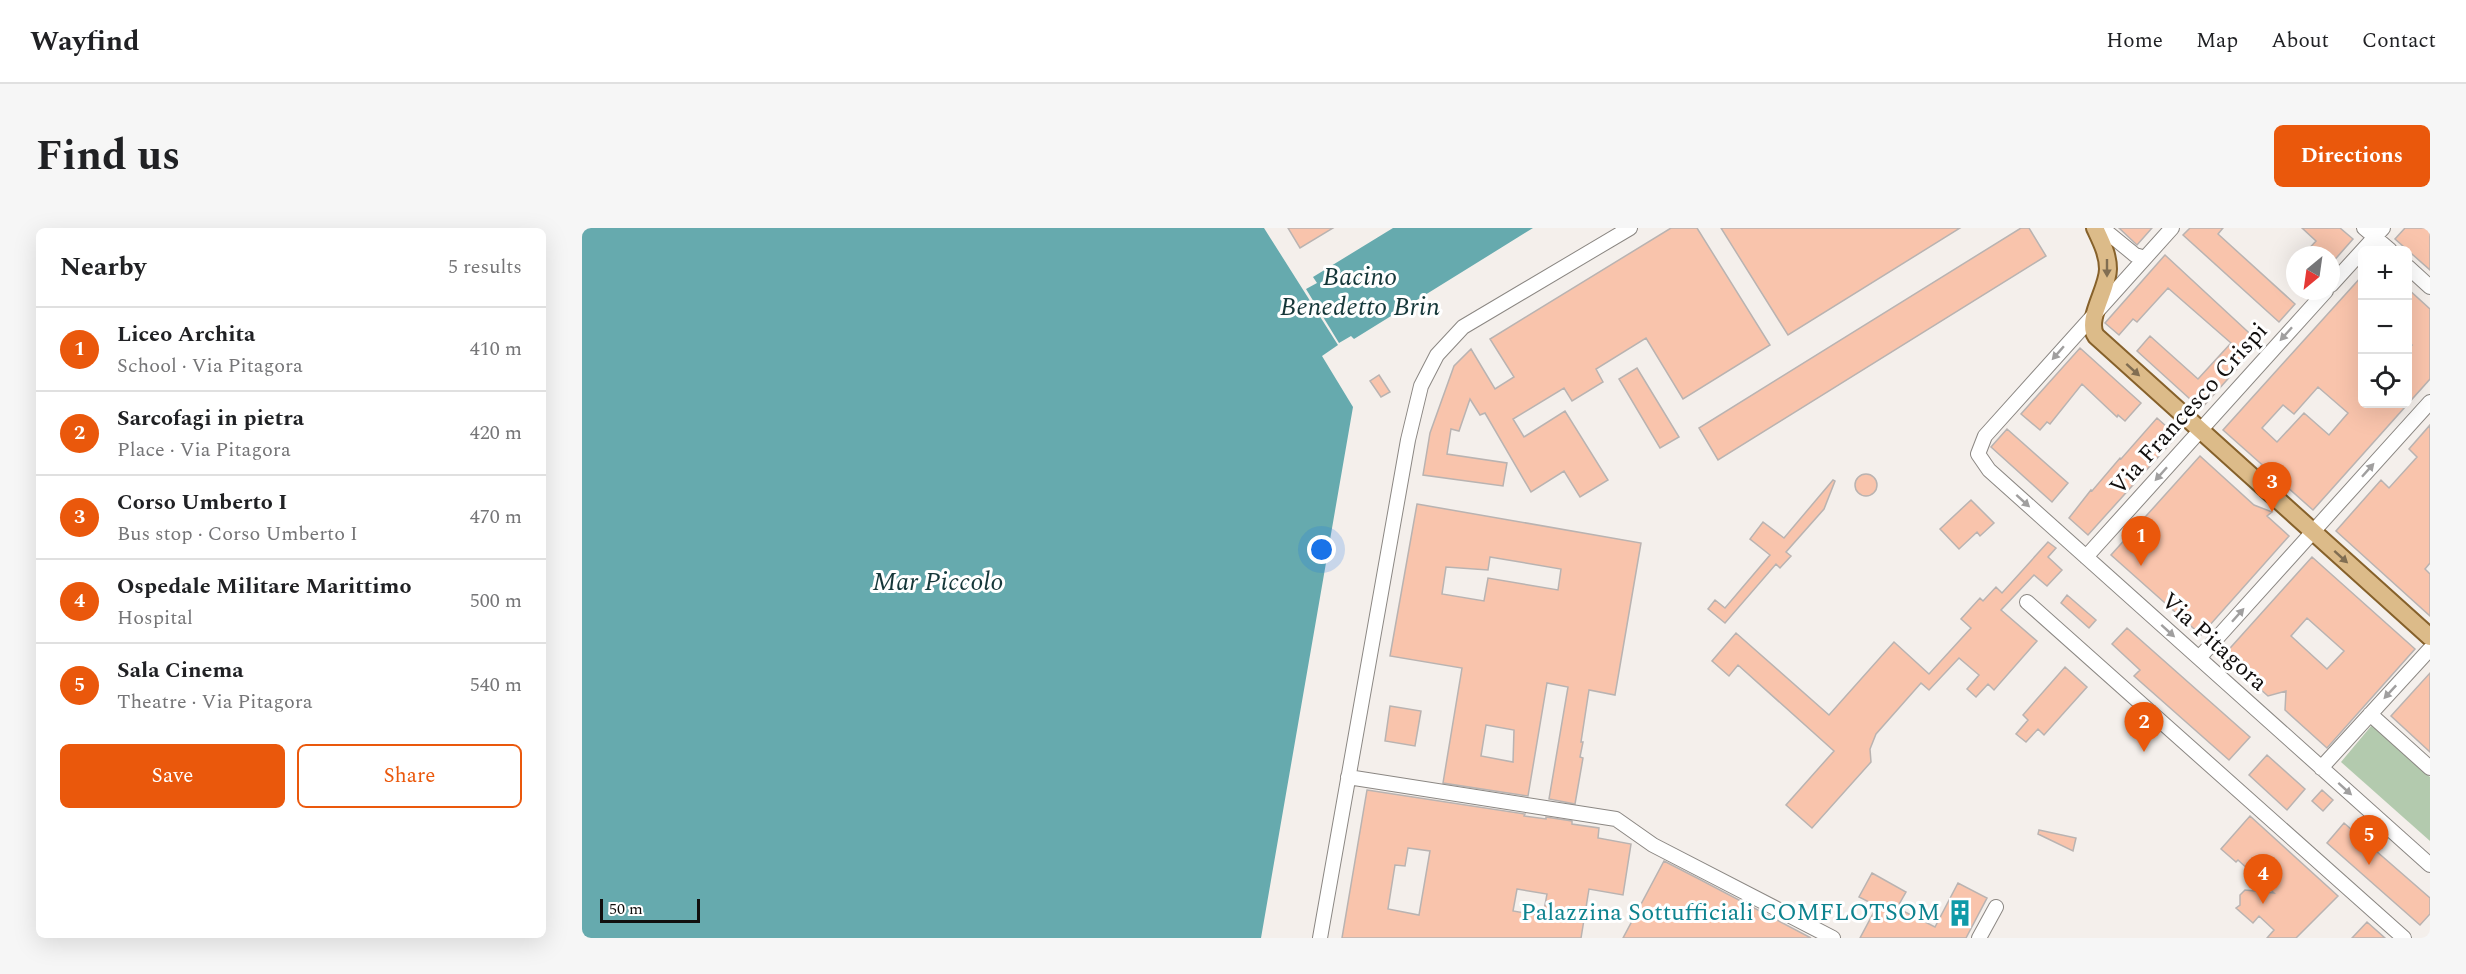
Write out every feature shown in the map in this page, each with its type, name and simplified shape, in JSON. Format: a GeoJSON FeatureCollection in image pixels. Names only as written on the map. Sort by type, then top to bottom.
{"type":"FeatureCollection","features":[{"type":"Feature","properties":{"kind":"main road"},"geometry":{"type":"LineString","coordinates":[[2095,228],[2106,255],[2108,270],[2106,287],[2092,326],[2096,336],[2430,637]]}},
{"type":"Feature","properties":{"kind":"street"},"geometry":{"type":"LineString","coordinates":[[1320,938],[1408,440],[1421,386],[1437,355],[1463,327],[1630,228]]}},
{"type":"Feature","properties":{"kind":"street"},"geometry":{"type":"LineString","coordinates":[[2102,228],[2136,255],[2145,258]]}},
{"type":"Feature","properties":{"kind":"street"},"geometry":{"type":"LineString","coordinates":[[2097,309],[2172,228]]}},
{"type":"Feature","properties":{"kind":"street"},"geometry":{"type":"LineString","coordinates":[[2340,274],[2374,231],[2387,246]]}},
{"type":"Feature","properties":{"kind":"street"},"geometry":{"type":"LineString","coordinates":[[2412,271],[2430,287]]}},
{"type":"Feature","properties":{"kind":"street","name":"Via Francesco Crispi"},"geometry":{"type":"LineString","coordinates":[[2086,557],[2318,300]]}},
{"type":"Feature","properties":{"kind":"street","name":"Via Pitagora"},"geometry":{"type":"LineString","coordinates":[[2097,309],[1985,436],[1978,454],[1989,470],[2430,865]]}},
{"type":"Feature","properties":{"kind":"street"},"geometry":{"type":"LineString","coordinates":[[2199,658],[2430,402]]}},
{"type":"Feature","properties":{"kind":"street"},"geometry":{"type":"LineString","coordinates":[[2027,602],[2404,938]]}},
{"type":"Feature","properties":{"kind":"street"},"geometry":{"type":"LineString","coordinates":[[2321,768],[2430,649]]}},
{"type":"Feature","properties":{"kind":"street"},"geometry":{"type":"LineString","coordinates":[[2370,714],[2430,768]]}},
{"type":"Feature","properties":{"kind":"street"},"geometry":{"type":"LineString","coordinates":[[1348,777],[1616,819],[1653,845],[1833,938]]}},
{"type":"Feature","properties":{"kind":"street"},"geometry":{"type":"LineString","coordinates":[[1980,938],[1996,907]]}},
{"type":"Feature","properties":{"kind":"green space"},"geometry":{"type":"Polygon","coordinates":[[[2372,725],[2430,777],[2430,841],[2341,762],[2372,725]]]}},
{"type":"Feature","properties":{"kind":"water","name":"Mar Piccolo"},"geometry":{"type":"Polygon","coordinates":[[[582,228],[1264,228],[1338,345],[1322,356],[1353,407],[1261,938],[582,938],[582,228]]]}},
{"type":"Feature","properties":{"kind":"water","name":"Bacino Benedetto Brin"},"geometry":{"type":"Polygon","coordinates":[[[1393,228],[1533,228],[1354,339],[1351,336],[1339,343],[1306,289],[1317,283],[1313,277],[1393,228]]]}},
{"type":"Feature","properties":{"kind":"building"},"geometry":{"type":"Polygon","coordinates":[[[1288,228],[1333,228],[1300,248],[1288,228]]]}},
{"type":"Feature","properties":{"kind":"building"},"geometry":{"type":"Polygon","coordinates":[[[1671,228],[1697,228],[1770,345],[1683,399],[1646,338],[1596,369],[1603,382],[1572,401],[1564,388],[1513,419],[1524,437],[1565,411],[1608,480],[1580,497],[1564,471],[1531,492],[1485,413],[1480,415],[1470,399],[1459,431],[1451,429],[1447,454],[1507,463],[1503,486],[1423,475],[1430,433],[1454,366],[1471,349],[1495,389],[1514,377],[1490,339],[1671,228]]]}},
{"type":"Feature","properties":{"kind":"building"},"geometry":{"type":"Polygon","coordinates":[[[1721,228],[1960,228],[1788,335],[1721,228]]]}},
{"type":"Feature","properties":{"kind":"building"},"geometry":{"type":"Polygon","coordinates":[[[2021,228],[2029,228],[2046,256],[1718,460],[1699,428],[2021,228]]]}},
{"type":"Feature","properties":{"kind":"building"},"geometry":{"type":"Polygon","coordinates":[[[2119,228],[2152,228],[2137,245],[2119,228]]]}},
{"type":"Feature","properties":{"kind":"building"},"geometry":{"type":"Polygon","coordinates":[[[2190,228],[2223,228],[2218,234],[2286,296],[2286,300],[2291,300],[2295,304],[2279,322],[2183,235],[2190,228]]]}},
{"type":"Feature","properties":{"kind":"building"},"geometry":{"type":"Polygon","coordinates":[[[2302,228],[2340,228],[2353,239],[2340,254],[2340,246],[2311,246],[2316,241],[2302,228]]]}},
{"type":"Feature","properties":{"kind":"building"},"geometry":{"type":"Polygon","coordinates":[[[2405,228],[2430,228],[2430,270],[2412,254],[2412,246],[2403,246],[2395,239],[2405,228]]]}},
{"type":"Feature","properties":{"kind":"building"},"geometry":{"type":"Polygon","coordinates":[[[2165,255],[2260,343],[2201,409],[2137,351],[2150,336],[2198,379],[2231,343],[2168,288],[2137,322],[2133,319],[2119,335],[2105,323],[2165,255]]]}},
{"type":"Feature","properties":{"kind":"building"},"geometry":{"type":"Polygon","coordinates":[[[2358,280],[2358,408],[2404,408],[2313,510],[2223,430],[2358,280]],[[2318,387],[2294,414],[2283,405],[2262,428],[2277,442],[2304,413],[2329,435],[2348,413],[2318,387]]]}},
{"type":"Feature","properties":{"kind":"building"},"geometry":{"type":"Polygon","coordinates":[[[2412,293],[2430,309],[2430,379],[2412,399],[2412,293]]]}},
{"type":"Feature","properties":{"kind":"building"},"geometry":{"type":"Polygon","coordinates":[[[2080,348],[2141,403],[2125,421],[2118,415],[2117,417],[2082,384],[2050,424],[2047,422],[2040,430],[2021,414],[2080,348]]]}},
{"type":"Feature","properties":{"kind":"building"},"geometry":{"type":"Polygon","coordinates":[[[1637,368],[1679,437],[1660,448],[1619,379],[1637,368]]]}},
{"type":"Feature","properties":{"kind":"building"},"geometry":{"type":"Polygon","coordinates":[[[1379,375],[1390,392],[1381,397],[1370,381],[1379,375]]]}},
{"type":"Feature","properties":{"kind":"building"},"geometry":{"type":"Polygon","coordinates":[[[2157,418],[2177,436],[2088,535],[2069,518],[2091,490],[2157,418]]]}},
{"type":"Feature","properties":{"kind":"building"},"geometry":{"type":"Polygon","coordinates":[[[2430,425],[2430,563],[2425,569],[2430,574],[2430,616],[2336,531],[2381,480],[2389,488],[2417,457],[2409,449],[2430,425]]]}},
{"type":"Feature","properties":{"kind":"building"},"geometry":{"type":"Polygon","coordinates":[[[2007,429],[2068,483],[2052,502],[1991,447],[2007,429]]]}},
{"type":"Feature","properties":{"kind":"building"},"geometry":{"type":"Polygon","coordinates":[[[2200,456],[2254,505],[2272,512],[2267,516],[2289,536],[2201,635],[2111,555],[2200,456]]]}},
{"type":"Feature","properties":{"kind":"building"},"geometry":{"type":"Polygon","coordinates":[[[1862,474],[1870,474],[1877,481],[1877,489],[1870,496],[1862,496],[1855,489],[1855,481],[1862,474]]]}},
{"type":"Feature","properties":{"kind":"building"},"geometry":{"type":"Polygon","coordinates":[[[1833,480],[1835,481],[1824,509],[1786,552],[1791,556],[1780,568],[1776,564],[1725,623],[1708,609],[1715,600],[1725,608],[1770,555],[1750,539],[1763,522],[1784,538],[1833,480]]]}},
{"type":"Feature","properties":{"kind":"building"},"geometry":{"type":"Polygon","coordinates":[[[1971,500],[1994,523],[1980,536],[1977,532],[1959,549],[1940,529],[1971,500]]]}},
{"type":"Feature","properties":{"kind":"building"},"geometry":{"type":"Polygon","coordinates":[[[1417,504],[1641,543],[1615,695],[1589,690],[1581,742],[1583,742],[1580,757],[1583,758],[1575,804],[1549,799],[1568,687],[1547,683],[1528,796],[1443,783],[1462,668],[1390,656],[1417,504]],[[1490,557],[1488,570],[1446,567],[1442,594],[1484,601],[1488,578],[1558,590],[1561,569],[1490,557]],[[1486,725],[1481,756],[1513,762],[1514,730],[1486,725]]]}},
{"type":"Feature","properties":{"kind":"building"},"geometry":{"type":"Polygon","coordinates":[[[2048,542],[2056,548],[2048,557],[2062,570],[2047,586],[2034,575],[2001,610],[2037,641],[1994,690],[1988,684],[1976,697],[1967,689],[1979,675],[1959,658],[1929,690],[1921,683],[1876,734],[1870,749],[1871,762],[1812,828],[1786,805],[1834,751],[1738,665],[1729,676],[1712,661],[1736,633],[1829,715],[1894,642],[1929,674],[1971,628],[1961,619],[1980,598],[1983,601],[1996,587],[2002,593],[2048,542]]]}},
{"type":"Feature","properties":{"kind":"building"},"geometry":{"type":"Polygon","coordinates":[[[2312,557],[2415,649],[2327,748],[2285,710],[2286,691],[2268,696],[2223,656],[2312,557]],[[2307,618],[2291,636],[2327,669],[2344,651],[2307,618]]]}},
{"type":"Feature","properties":{"kind":"building"},"geometry":{"type":"Polygon","coordinates":[[[2067,595],[2096,620],[2089,628],[2061,603],[2067,595]]]}},
{"type":"Feature","properties":{"kind":"building"},"geometry":{"type":"Polygon","coordinates":[[[2127,628],[2250,737],[2229,760],[2134,676],[2140,670],[2112,644],[2127,628]]]}},
{"type":"Feature","properties":{"kind":"building"},"geometry":{"type":"Polygon","coordinates":[[[2065,667],[2087,687],[2044,735],[2038,729],[2026,742],[2016,734],[2028,720],[2023,715],[2065,667]]]}},
{"type":"Feature","properties":{"kind":"building"},"geometry":{"type":"Polygon","coordinates":[[[2430,673],[2430,752],[2391,716],[2430,673]]]}},
{"type":"Feature","properties":{"kind":"building"},"geometry":{"type":"Polygon","coordinates":[[[1390,706],[1421,711],[1415,746],[1385,741],[1390,706]]]}},
{"type":"Feature","properties":{"kind":"building"},"geometry":{"type":"Polygon","coordinates":[[[2267,755],[2305,789],[2287,810],[2249,775],[2267,755]]]}},
{"type":"Feature","properties":{"kind":"building"},"geometry":{"type":"Polygon","coordinates":[[[1367,790],[1525,814],[1524,816],[1572,821],[1572,824],[1599,828],[1598,838],[1631,844],[1623,895],[1589,889],[1581,938],[1342,938],[1367,790]],[[1408,848],[1405,866],[1395,865],[1388,909],[1419,915],[1430,851],[1408,848]],[[1517,889],[1513,911],[1543,916],[1547,894],[1517,889]]]}},
{"type":"Feature","properties":{"kind":"building"},"geometry":{"type":"Polygon","coordinates":[[[2322,790],[2333,800],[2323,811],[2312,801],[2322,790]]]}},
{"type":"Feature","properties":{"kind":"building"},"geometry":{"type":"Polygon","coordinates":[[[2250,816],[2338,896],[2296,938],[2267,938],[2274,930],[2259,916],[2253,923],[2236,908],[2240,905],[2240,895],[2245,890],[2274,893],[2238,860],[2236,862],[2221,849],[2250,816]]]}},
{"type":"Feature","properties":{"kind":"building"},"geometry":{"type":"Polygon","coordinates":[[[2344,823],[2430,898],[2430,914],[2420,925],[2327,843],[2344,823]]]}},
{"type":"Feature","properties":{"kind":"building"},"geometry":{"type":"Polygon","coordinates":[[[2039,830],[2076,838],[2073,851],[2038,834],[2039,830]]]}},
{"type":"Feature","properties":{"kind":"building"},"geometry":{"type":"Polygon","coordinates":[[[1664,861],[1699,879],[1811,938],[1623,938],[1664,861]]]}},
{"type":"Feature","properties":{"kind":"building","name":"Palazzina Sottufficiali COMFLOTSOM"},"geometry":{"type":"Polygon","coordinates":[[[1872,873],[1906,892],[1897,908],[1935,927],[1958,883],[1987,898],[1966,938],[1860,938],[1877,906],[1859,897],[1872,873]]]}},
{"type":"Feature","properties":{"kind":"building"},"geometry":{"type":"Polygon","coordinates":[[[2367,922],[2385,938],[2352,938],[2367,922]]]}},
{"type":"Feature","properties":{"kind":"place","name":"Corso Umberto I"},"geometry":{"type":"Point","coordinates":[2272,512]}},
{"type":"Feature","properties":{"kind":"place","name":"Liceo Archita"},"geometry":{"type":"Point","coordinates":[2141,566]}},
{"type":"Feature","properties":{"kind":"place","name":"Sarcofagi in pietra"},"geometry":{"type":"Point","coordinates":[2144,752]}},
{"type":"Feature","properties":{"kind":"place","name":"Sala Cinema"},"geometry":{"type":"Point","coordinates":[2369,865]}},
{"type":"Feature","properties":{"kind":"place","name":"Ospedale Militare Marittimo"},"geometry":{"type":"Point","coordinates":[2263,904]}},
{"type":"Feature","properties":{"kind":"place","name":"Palazzina Sottufficiali COMFLOTSOM"},"geometry":{"type":"Point","coordinates":[1960,913]}}]}
